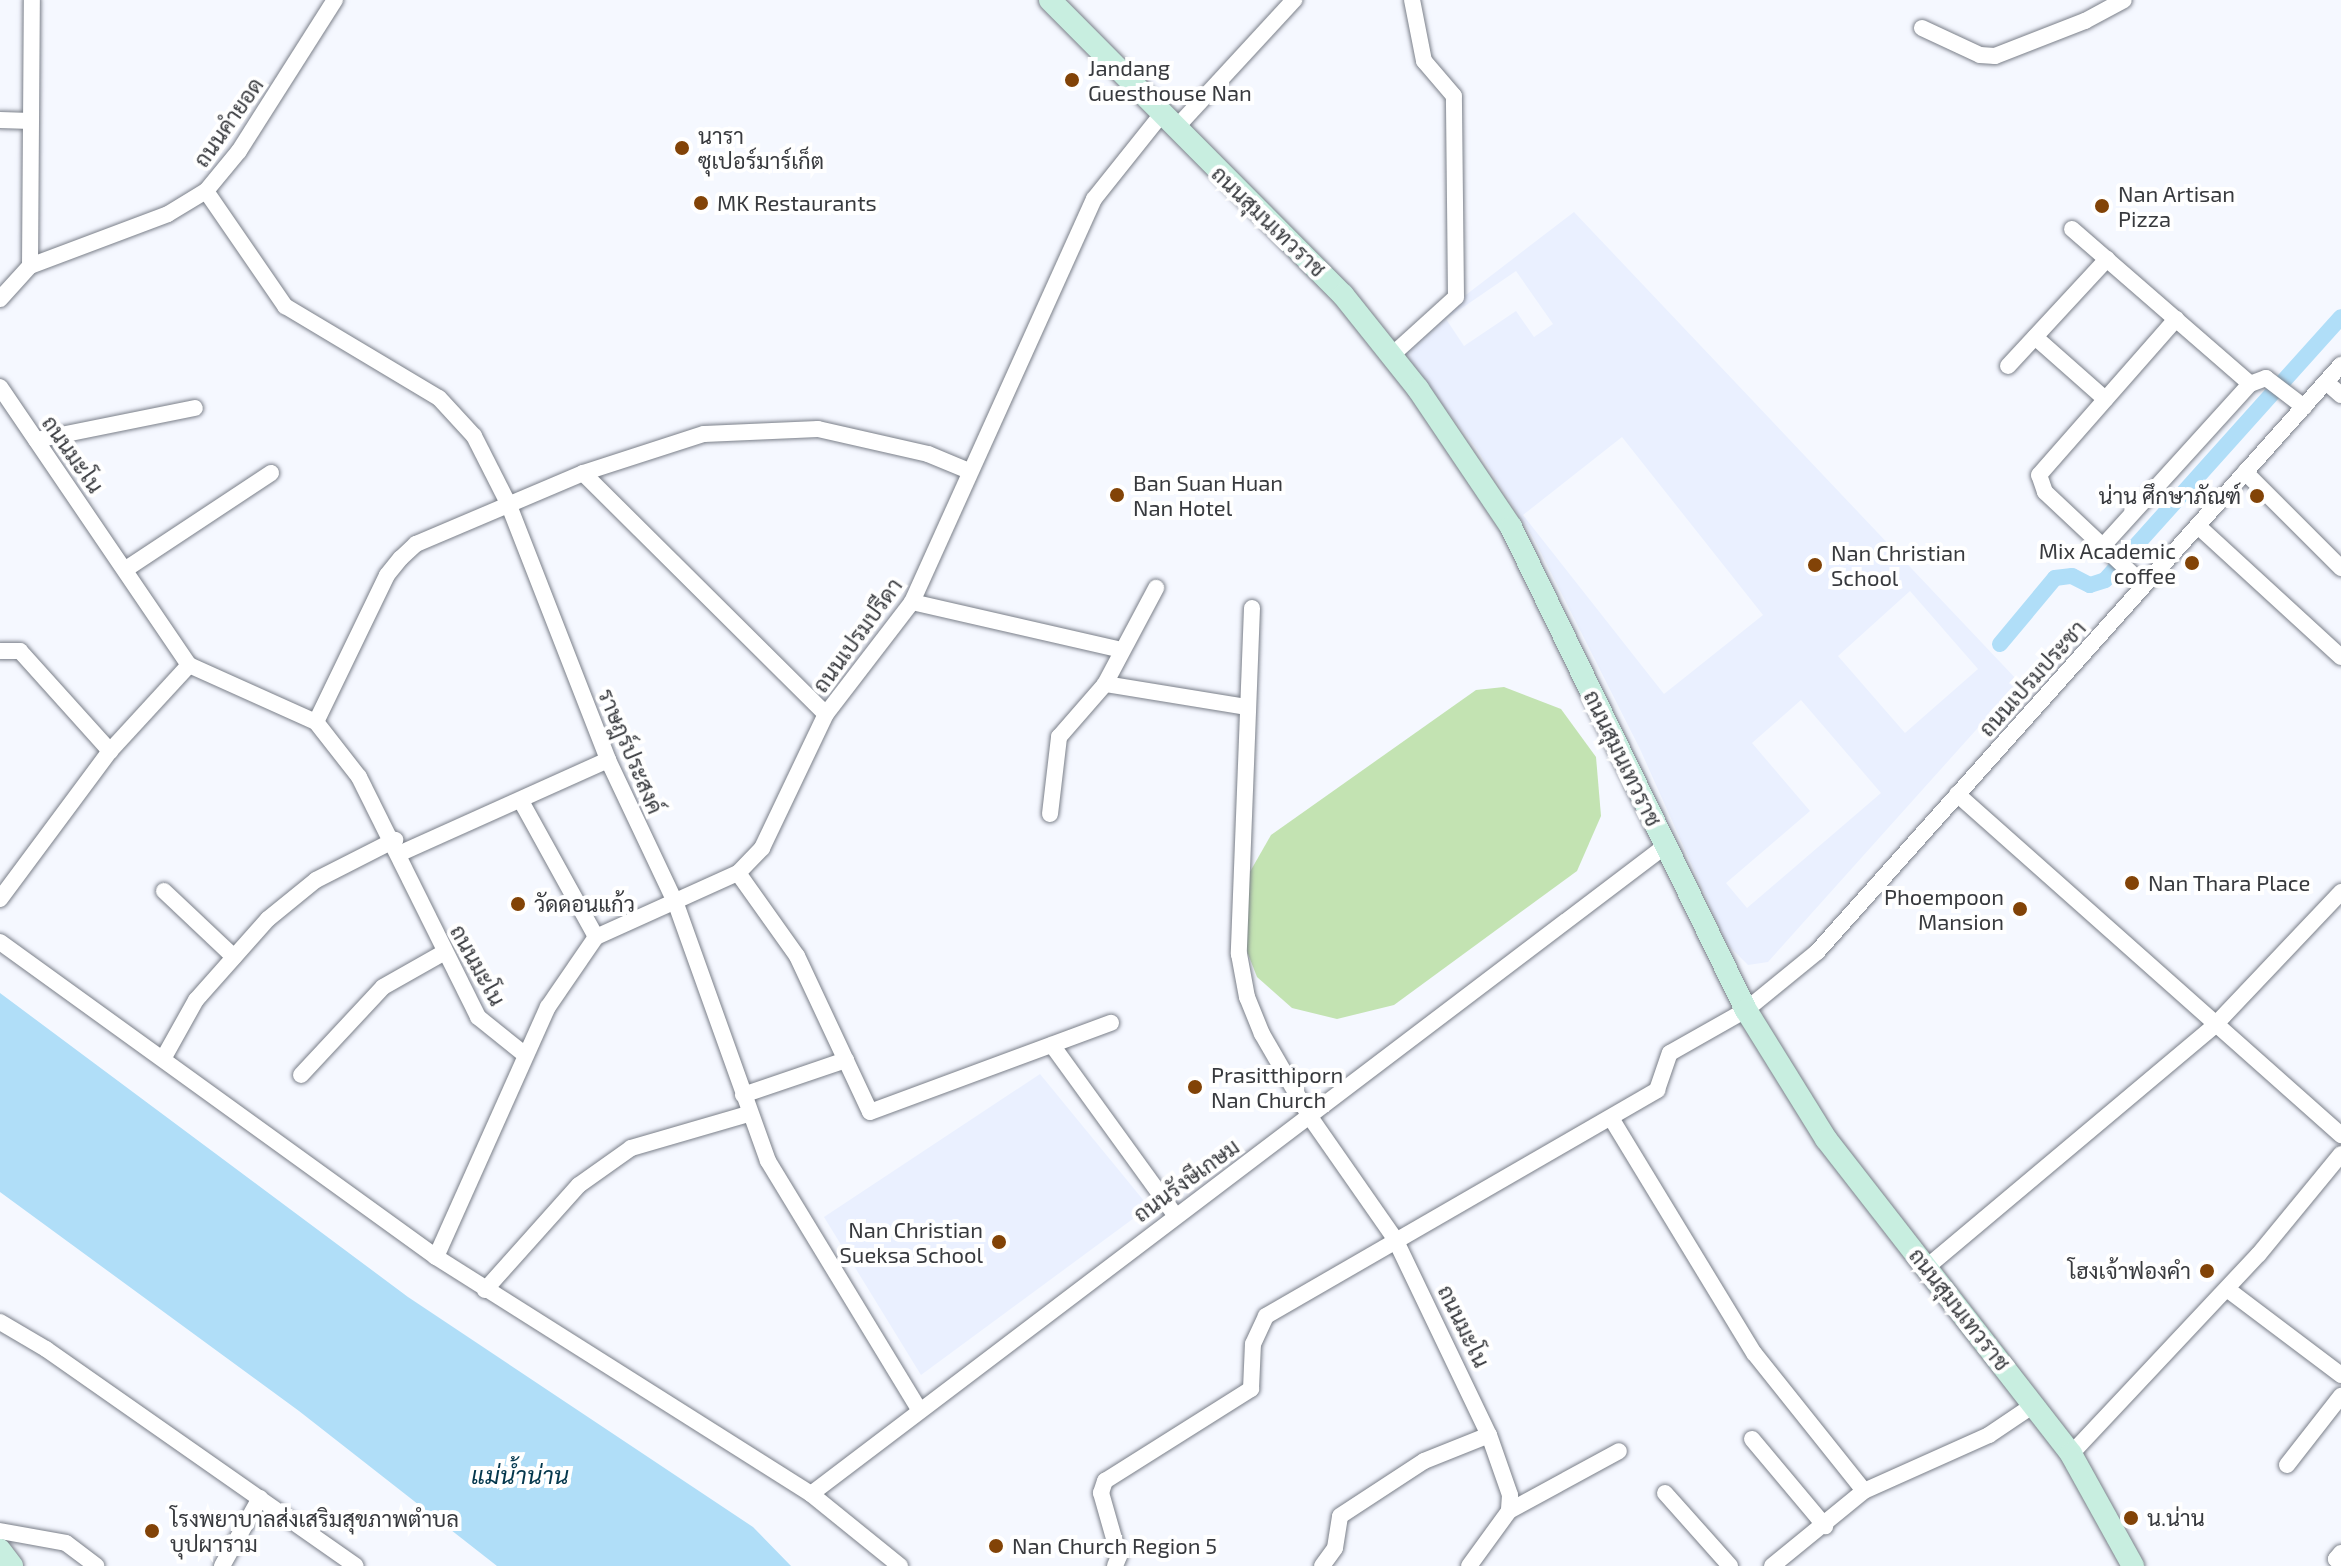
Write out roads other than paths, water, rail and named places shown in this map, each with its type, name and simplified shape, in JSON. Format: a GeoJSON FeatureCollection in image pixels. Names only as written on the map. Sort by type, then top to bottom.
{"type":"FeatureCollection","features":[{"type":"Feature","properties":{"kind":"street"},"geometry":{"type":"LineString","coordinates":[[30,266],[32,0]]}},
{"type":"Feature","properties":{"kind":"street","name":"ถนนคำยอด"},"geometry":{"type":"LineString","coordinates":[[0,299],[30,266],[168,214],[206,191],[239,151],[335,0]]}},
{"type":"Feature","properties":{"kind":"street","name":"ถนนสุมนเทวราช"},"geometry":{"type":"LineString","coordinates":[[1050,0],[1343,295],[1392,355],[1511,527],[1746,1010],[1826,1139],[2071,1454],[2133,1566]]}},
{"type":"Feature","properties":{"kind":"street","name":"ถนนเปรมปรีดา"},"geometry":{"type":"LineString","coordinates":[[524,1054],[548,1007],[596,937],[635,916],[676,904],[738,873],[762,848],[826,714],[912,602],[1094,199],[1294,0]]}},
{"type":"Feature","properties":{"kind":"street"},"geometry":{"type":"LineString","coordinates":[[1392,355],[1456,297],[1454,96],[1424,61],[1412,0]]}},
{"type":"Feature","properties":{"kind":"street"},"geometry":{"type":"LineString","coordinates":[[1922,28],[1980,55],[1995,56],[2085,21],[2124,0]]}},
{"type":"Feature","properties":{"kind":"street"},"geometry":{"type":"LineString","coordinates":[[0,120],[31,121]]}},
{"type":"Feature","properties":{"kind":"street","name":"ราษฎร์ประสงค์"},"geometry":{"type":"LineString","coordinates":[[206,191],[285,306],[439,398],[474,436],[508,503],[608,760],[676,904],[748,1114],[768,1161],[919,1409]]}},
{"type":"Feature","properties":{"kind":"street"},"geometry":{"type":"LineString","coordinates":[[2072,229],[2176,319],[2258,381],[2304,407]]}},
{"type":"Feature","properties":{"kind":"street"},"geometry":{"type":"LineString","coordinates":[[2008,366],[2107,259]]}},
{"type":"Feature","properties":{"kind":"street"},"geometry":{"type":"LineString","coordinates":[[2144,585],[2045,492],[2039,475],[2176,319]]}},
{"type":"Feature","properties":{"kind":"street"},"geometry":{"type":"LineString","coordinates":[[2035,337],[2105,399]]}},
{"type":"Feature","properties":{"kind":"street","name":"ถนนเปรมประชา"},"geometry":{"type":"LineString","coordinates":[[1115,1566],[1119,1556],[1101,1493],[1105,1481],[1239,1401],[1251,1389],[1253,1344],[1266,1316],[1657,1090],[1670,1053],[1746,1010],[1817,952],[2341,365]]}},
{"type":"Feature","properties":{"kind":"street"},"geometry":{"type":"LineString","coordinates":[[2102,547],[2258,381]]}},
{"type":"Feature","properties":{"kind":"street"},"geometry":{"type":"LineString","coordinates":[[2326,382],[2341,395]]}},
{"type":"Feature","properties":{"kind":"street","name":"ถนนมะโน"},"geometry":{"type":"LineString","coordinates":[[0,387],[189,665],[316,722],[359,777],[398,847],[443,953],[478,1017],[524,1054]]}},
{"type":"Feature","properties":{"kind":"street"},"geometry":{"type":"LineString","coordinates":[[36,440],[195,408]]}},
{"type":"Feature","properties":{"kind":"street"},"geometry":{"type":"LineString","coordinates":[[316,722],[387,575],[416,544],[583,473],[704,434],[818,429],[928,454],[969,471]]}},
{"type":"Feature","properties":{"kind":"street"},"geometry":{"type":"LineString","coordinates":[[2245,472],[2341,568]]}},
{"type":"Feature","properties":{"kind":"street"},"geometry":{"type":"LineString","coordinates":[[126,569],[271,473]]}},
{"type":"Feature","properties":{"kind":"street"},"geometry":{"type":"LineString","coordinates":[[583,473],[826,714]]}},
{"type":"Feature","properties":{"kind":"street"},"geometry":{"type":"LineString","coordinates":[[2198,526],[2341,657]]}},
{"type":"Feature","properties":{"kind":"street"},"geometry":{"type":"LineString","coordinates":[[1050,814],[1059,737],[1105,684],[1156,588]]}},
{"type":"Feature","properties":{"kind":"street"},"geometry":{"type":"LineString","coordinates":[[912,602],[1121,650]]}},
{"type":"Feature","properties":{"kind":"street","name":"ถนนมะโน"},"geometry":{"type":"LineString","coordinates":[[1252,608],[1239,954],[1247,997],[1262,1034],[1310,1117],[1395,1239],[1489,1435],[1510,1495],[1509,1511]]}},
{"type":"Feature","properties":{"kind":"street"},"geometry":{"type":"LineString","coordinates":[[0,651],[20,651],[110,751]]}},
{"type":"Feature","properties":{"kind":"street"},"geometry":{"type":"LineString","coordinates":[[0,899],[110,751],[189,665]]}},
{"type":"Feature","properties":{"kind":"street"},"geometry":{"type":"LineString","coordinates":[[1105,684],[1247,707]]}},
{"type":"Feature","properties":{"kind":"street"},"geometry":{"type":"LineString","coordinates":[[163,1059],[196,1000],[268,919],[316,880],[521,801],[608,760]]}},
{"type":"Feature","properties":{"kind":"street"},"geometry":{"type":"LineString","coordinates":[[1957,794],[2214,1026],[2341,1135]]}},
{"type":"Feature","properties":{"kind":"street"},"geometry":{"type":"LineString","coordinates":[[521,801],[596,937]]}},
{"type":"Feature","properties":{"kind":"street","name":"ถนนรังษีเกษม"},"geometry":{"type":"LineString","coordinates":[[811,1494],[919,1409],[1310,1117],[1665,846]]}},
{"type":"Feature","properties":{"kind":"street"},"geometry":{"type":"LineString","coordinates":[[738,873],[797,956],[870,1112],[1111,1023]]}},
{"type":"Feature","properties":{"kind":"street"},"geometry":{"type":"LineString","coordinates":[[164,891],[234,957]]}},
{"type":"Feature","properties":{"kind":"street"},"geometry":{"type":"LineString","coordinates":[[1927,1267],[2214,1026],[2341,892]]}},
{"type":"Feature","properties":{"kind":"street"},"geometry":{"type":"LineString","coordinates":[[0,942],[436,1257],[811,1494],[900,1566]]}},
{"type":"Feature","properties":{"kind":"street"},"geometry":{"type":"LineString","coordinates":[[301,1075],[383,987],[443,953]]}},
{"type":"Feature","properties":{"kind":"street"},"geometry":{"type":"LineString","coordinates":[[1052,1045],[1175,1215]]}},
{"type":"Feature","properties":{"kind":"street"},"geometry":{"type":"LineString","coordinates":[[436,1257],[524,1054]]}},
{"type":"Feature","properties":{"kind":"street"},"geometry":{"type":"LineString","coordinates":[[743,1095],[846,1060]]}},
{"type":"Feature","properties":{"kind":"street"},"geometry":{"type":"LineString","coordinates":[[485,1290],[579,1185],[631,1148],[748,1114]]}},
{"type":"Feature","properties":{"kind":"street"},"geometry":{"type":"LineString","coordinates":[[1611,1118],[1754,1353],[1864,1491]]}},
{"type":"Feature","properties":{"kind":"street"},"geometry":{"type":"LineString","coordinates":[[2071,1454],[2227,1289],[2341,1154]]}},
{"type":"Feature","properties":{"kind":"street"},"geometry":{"type":"LineString","coordinates":[[2227,1289],[2341,1375]]}},
{"type":"Feature","properties":{"kind":"street"},"geometry":{"type":"LineString","coordinates":[[0,1322],[356,1566]]}},
{"type":"Feature","properties":{"kind":"street"},"geometry":{"type":"LineString","coordinates":[[2287,1465],[2341,1396]]}},
{"type":"Feature","properties":{"kind":"street"},"geometry":{"type":"LineString","coordinates":[[1772,1566],[1825,1526],[1864,1491],[1989,1435],[2035,1404]]}},
{"type":"Feature","properties":{"kind":"street"},"geometry":{"type":"LineString","coordinates":[[1322,1566],[1335,1548],[1340,1516],[1424,1461],[1489,1435]]}},
{"type":"Feature","properties":{"kind":"street"},"geometry":{"type":"LineString","coordinates":[[1752,1439],[1825,1526]]}},
{"type":"Feature","properties":{"kind":"street"},"geometry":{"type":"LineString","coordinates":[[1469,1566],[1509,1511],[1619,1451]]}},
{"type":"Feature","properties":{"kind":"street"},"geometry":{"type":"LineString","coordinates":[[1665,1493],[1730,1566]]}},
{"type":"Feature","properties":{"kind":"street"},"geometry":{"type":"LineString","coordinates":[[222,1566],[260,1498]]}},
{"type":"Feature","properties":{"kind":"street"},"geometry":{"type":"LineString","coordinates":[[0,1531],[66,1543],[96,1566]]}},
{"type":"Feature","properties":{"kind":"street"},"geometry":{"type":"LineString","coordinates":[[0,1550],[12,1566]]}},
{"type":"Feature","properties":{"kind":"street"},"geometry":{"type":"LineString","coordinates":[[2341,1553],[2336,1559],[2341,1563]]}},
{"type":"Feature","properties":{"kind":"water","name":"แม่น้ำน่าน"},"geometry":{"type":"Polygon","coordinates":[[[0,993],[408,1297],[753,1527],[791,1566],[497,1566],[299,1411],[0,1192],[0,993]]]}},
{"type":"Feature","properties":{"kind":"waterway"},"geometry":{"type":"LineString","coordinates":[[2000,644],[2055,578],[2072,576],[2090,585],[2105,580],[2341,317]]}},
{"type":"Feature","properties":{"kind":"place","name":"Jandang Guesthouse Nan"},"geometry":{"type":"Point","coordinates":[1072,80]}},
{"type":"Feature","properties":{"kind":"place","name":"นารา ซุเปอร์มาร์เก็ต"},"geometry":{"type":"Point","coordinates":[682,148]}},
{"type":"Feature","properties":{"kind":"place","name":"MK Restaurants"},"geometry":{"type":"Point","coordinates":[701,203]}},
{"type":"Feature","properties":{"kind":"place","name":"Nan Artisan Pizza"},"geometry":{"type":"Point","coordinates":[2102,206]}},
{"type":"Feature","properties":{"kind":"place","name":"Ban Suan Huan Nan Hotel"},"geometry":{"type":"Point","coordinates":[1117,495]}},
{"type":"Feature","properties":{"kind":"place","name":"น่าน ศึกษาภัณฑ์"},"geometry":{"type":"Point","coordinates":[2257,496]}},
{"type":"Feature","properties":{"kind":"place","name":"Mix Academic coffee"},"geometry":{"type":"Point","coordinates":[2192,563]}},
{"type":"Feature","properties":{"kind":"place","name":"Nan Christian School"},"geometry":{"type":"Point","coordinates":[1815,565]}},
{"type":"Feature","properties":{"kind":"place","name":"Nan Thara Place"},"geometry":{"type":"Point","coordinates":[2132,883]}},
{"type":"Feature","properties":{"kind":"place","name":"วัดดอนแก้ว"},"geometry":{"type":"Point","coordinates":[518,904]}},
{"type":"Feature","properties":{"kind":"place","name":"Phoempoon Mansion"},"geometry":{"type":"Point","coordinates":[2020,909]}},
{"type":"Feature","properties":{"kind":"place","name":"Prasitthiporn Nan Church"},"geometry":{"type":"Point","coordinates":[1195,1087]}},
{"type":"Feature","properties":{"kind":"place","name":"Nan Christian Sueksa School"},"geometry":{"type":"Point","coordinates":[999,1242]}},
{"type":"Feature","properties":{"kind":"place","name":"โฮงเจ้าฟองคำ"},"geometry":{"type":"Point","coordinates":[2207,1271]}},
{"type":"Feature","properties":{"kind":"place","name":"น.น่าน"},"geometry":{"type":"Point","coordinates":[2131,1518]}},
{"type":"Feature","properties":{"kind":"place","name":"โรงพยาบาลส่งเสริมสุขภาพตำบล บุปผาราม"},"geometry":{"type":"Point","coordinates":[152,1531]}},
{"type":"Feature","properties":{"kind":"place","name":"Nan Church Region 5"},"geometry":{"type":"Point","coordinates":[996,1546]}}]}
